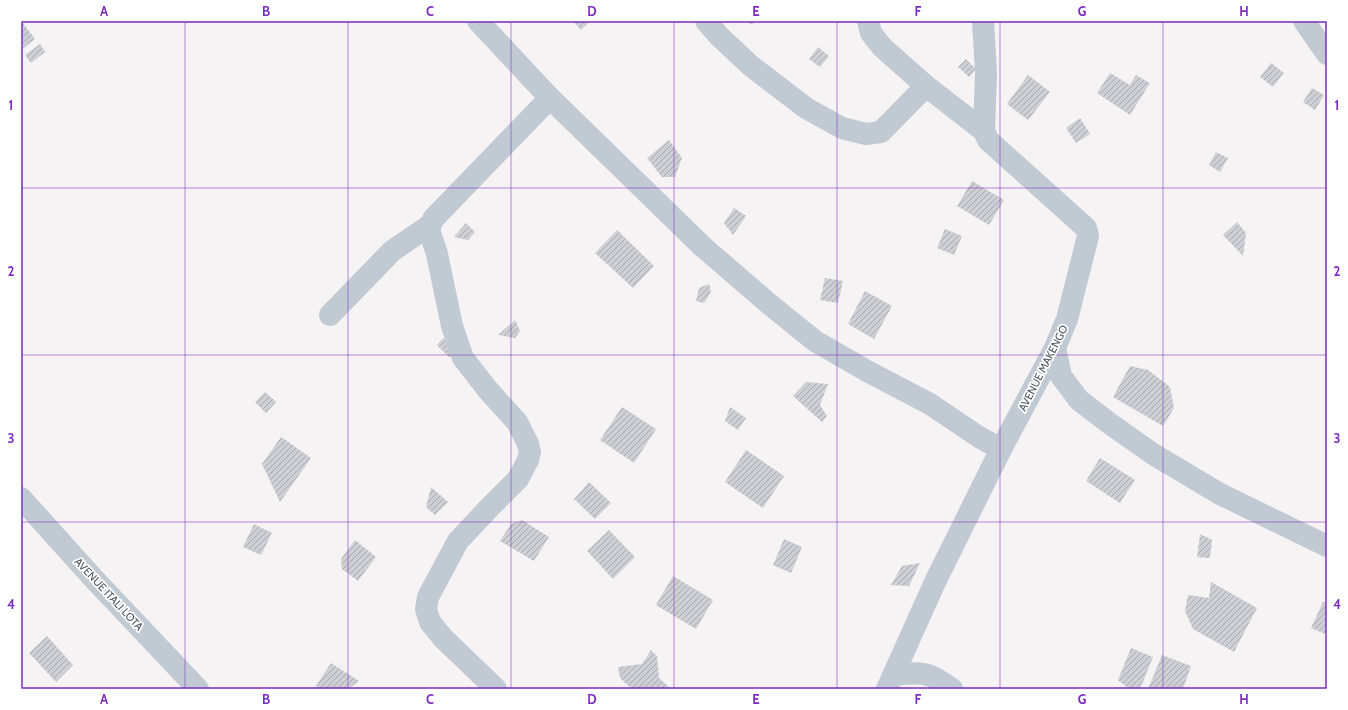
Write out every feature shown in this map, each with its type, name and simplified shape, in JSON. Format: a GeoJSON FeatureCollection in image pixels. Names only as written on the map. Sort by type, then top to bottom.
{"type":"FeatureCollection","features":[{"type":"Feature","properties":{"kind":"street"},"geometry":{"type":"LineString","coordinates":[[478,21],[550,98],[702,246],[768,303],[815,341],[867,371],[930,404],[979,437],[1001,449]]}},
{"type":"Feature","properties":{"kind":"street"},"geometry":{"type":"LineString","coordinates":[[706,21],[719,36],[751,66],[806,108],[842,128],[866,134],[881,132],[926,86]]}},
{"type":"Feature","properties":{"kind":"street","name":"AVENUE MAKENGO"},"geometry":{"type":"LineString","coordinates":[[868,21],[871,33],[882,47],[926,86],[984,131],[988,140],[1086,228],[1088,232],[1068,319],[1055,348],[1001,449],[935,582],[890,682]]}},
{"type":"Feature","properties":{"kind":"street"},"geometry":{"type":"LineString","coordinates":[[983,21],[986,73],[984,131]]}},
{"type":"Feature","properties":{"kind":"street"},"geometry":{"type":"LineString","coordinates":[[1304,21],[1327,54]]}},
{"type":"Feature","properties":{"kind":"street"},"geometry":{"type":"LineString","coordinates":[[330,315],[392,251],[430,225],[434,218],[550,98]]}},
{"type":"Feature","properties":{"kind":"street"},"geometry":{"type":"LineString","coordinates":[[430,225],[430,233],[452,326],[463,358],[488,390],[517,422],[528,444],[530,452],[528,460],[518,479],[458,541],[428,596],[426,609],[430,622],[443,638],[496,689]]}},
{"type":"Feature","properties":{"kind":"street"},"geometry":{"type":"LineString","coordinates":[[1055,348],[1062,376],[1078,400],[1109,423],[1153,454],[1220,494],[1327,546]]}},
{"type":"Feature","properties":{"kind":"street","name":"AVENUE ITALI LOTA"},"geometry":{"type":"LineString","coordinates":[[21,498],[94,579],[198,689]]}},
{"type":"Feature","properties":{"kind":"street"},"geometry":{"type":"LineString","coordinates":[[890,682],[914,673],[929,674],[952,689]]}},
{"type":"Feature","properties":{"kind":"building"},"geometry":{"type":"Polygon","coordinates":[[[573,21],[590,21],[581,30],[573,21]]]}},
{"type":"Feature","properties":{"kind":"building"},"geometry":{"type":"Polygon","coordinates":[[[747,21],[755,21],[752,25],[747,21]]]}},
{"type":"Feature","properties":{"kind":"building"},"geometry":{"type":"Polygon","coordinates":[[[23,23],[35,39],[21,50],[21,25],[23,23]]]}},
{"type":"Feature","properties":{"kind":"building"},"geometry":{"type":"Polygon","coordinates":[[[40,44],[45,52],[31,63],[25,55],[40,44]]]}},
{"type":"Feature","properties":{"kind":"building"},"geometry":{"type":"Polygon","coordinates":[[[818,47],[829,56],[820,67],[809,59],[818,47]]]}},
{"type":"Feature","properties":{"kind":"building"},"geometry":{"type":"Polygon","coordinates":[[[966,59],[976,69],[969,77],[958,67],[966,59]]]}},
{"type":"Feature","properties":{"kind":"building"},"geometry":{"type":"Polygon","coordinates":[[[1271,63],[1284,73],[1273,87],[1260,77],[1271,63]]]}},
{"type":"Feature","properties":{"kind":"building"},"geometry":{"type":"Polygon","coordinates":[[[1110,73],[1130,85],[1136,75],[1150,83],[1130,115],[1097,93],[1110,73]]]}},
{"type":"Feature","properties":{"kind":"building"},"geometry":{"type":"Polygon","coordinates":[[[1028,75],[1050,92],[1028,120],[1007,104],[1028,75]]]}},
{"type":"Feature","properties":{"kind":"building"},"geometry":{"type":"Polygon","coordinates":[[[1312,88],[1324,95],[1315,110],[1303,102],[1312,88]]]}},
{"type":"Feature","properties":{"kind":"building"},"geometry":{"type":"Polygon","coordinates":[[[1080,118],[1090,134],[1076,143],[1066,128],[1080,118]]]}},
{"type":"Feature","properties":{"kind":"building"},"geometry":{"type":"Polygon","coordinates":[[[669,140],[682,158],[675,177],[662,177],[647,158],[669,140]]]}},
{"type":"Feature","properties":{"kind":"building"},"geometry":{"type":"Polygon","coordinates":[[[1216,152],[1228,158],[1220,172],[1209,165],[1216,152]]]}},
{"type":"Feature","properties":{"kind":"building"},"geometry":{"type":"Polygon","coordinates":[[[972,181],[1004,200],[989,225],[957,206],[972,181]]]}},
{"type":"Feature","properties":{"kind":"building"},"geometry":{"type":"Polygon","coordinates":[[[734,208],[746,216],[733,235],[724,223],[734,208]]]}},
{"type":"Feature","properties":{"kind":"building"},"geometry":{"type":"Polygon","coordinates":[[[1237,222],[1246,233],[1243,256],[1223,235],[1237,222]]]}},
{"type":"Feature","properties":{"kind":"building"},"geometry":{"type":"Polygon","coordinates":[[[466,223],[475,232],[468,240],[454,237],[466,223]]]}},
{"type":"Feature","properties":{"kind":"building"},"geometry":{"type":"Polygon","coordinates":[[[945,229],[962,236],[954,255],[937,248],[945,229]]]}},
{"type":"Feature","properties":{"kind":"building"},"geometry":{"type":"Polygon","coordinates":[[[617,230],[654,266],[633,288],[595,253],[617,230]]]}},
{"type":"Feature","properties":{"kind":"building"},"geometry":{"type":"Polygon","coordinates":[[[825,278],[843,281],[838,303],[820,300],[825,278]]]}},
{"type":"Feature","properties":{"kind":"building"},"geometry":{"type":"Polygon","coordinates":[[[709,284],[711,292],[704,303],[696,301],[699,288],[709,284]]]}},
{"type":"Feature","properties":{"kind":"building"},"geometry":{"type":"Polygon","coordinates":[[[865,291],[892,306],[874,339],[848,324],[865,291]]]}},
{"type":"Feature","properties":{"kind":"building"},"geometry":{"type":"Polygon","coordinates":[[[515,320],[520,331],[515,338],[498,335],[515,320]]]}},
{"type":"Feature","properties":{"kind":"building"},"geometry":{"type":"Polygon","coordinates":[[[443,338],[463,358],[449,357],[437,345],[443,338]]]}},
{"type":"Feature","properties":{"kind":"building"},"geometry":{"type":"Polygon","coordinates":[[[1130,366],[1148,370],[1170,387],[1174,408],[1163,426],[1113,397],[1130,366]]]}},
{"type":"Feature","properties":{"kind":"building"},"geometry":{"type":"Polygon","coordinates":[[[806,382],[828,384],[820,405],[827,416],[822,422],[793,396],[806,382]]]}},
{"type":"Feature","properties":{"kind":"building"},"geometry":{"type":"Polygon","coordinates":[[[265,392],[276,402],[266,413],[255,402],[265,392]]]}},
{"type":"Feature","properties":{"kind":"building"},"geometry":{"type":"Polygon","coordinates":[[[622,407],[656,429],[634,463],[600,440],[622,407]]]}},
{"type":"Feature","properties":{"kind":"building"},"geometry":{"type":"Polygon","coordinates":[[[730,407],[746,418],[738,430],[725,421],[730,407]]]}},
{"type":"Feature","properties":{"kind":"building"},"geometry":{"type":"Polygon","coordinates":[[[281,437],[311,458],[280,502],[262,464],[281,437]]]}},
{"type":"Feature","properties":{"kind":"building"},"geometry":{"type":"Polygon","coordinates":[[[746,450],[784,476],[763,508],[725,482],[746,450]]]}},
{"type":"Feature","properties":{"kind":"building"},"geometry":{"type":"Polygon","coordinates":[[[1100,458],[1135,480],[1120,503],[1086,481],[1100,458]]]}},
{"type":"Feature","properties":{"kind":"building"},"geometry":{"type":"Polygon","coordinates":[[[589,482],[611,503],[595,519],[574,499],[589,482]]]}},
{"type":"Feature","properties":{"kind":"building"},"geometry":{"type":"Polygon","coordinates":[[[431,487],[448,502],[435,515],[426,507],[431,487]]]}},
{"type":"Feature","properties":{"kind":"building"},"geometry":{"type":"Polygon","coordinates":[[[522,520],[549,537],[534,561],[500,541],[511,524],[522,520]]]}},
{"type":"Feature","properties":{"kind":"building"},"geometry":{"type":"Polygon","coordinates":[[[254,524],[272,533],[261,555],[243,547],[254,524]]]}},
{"type":"Feature","properties":{"kind":"building"},"geometry":{"type":"Polygon","coordinates":[[[609,530],[635,557],[613,579],[587,551],[609,530]]]}},
{"type":"Feature","properties":{"kind":"building"},"geometry":{"type":"Polygon","coordinates":[[[1200,534],[1212,540],[1210,558],[1197,557],[1200,534]]]}},
{"type":"Feature","properties":{"kind":"building"},"geometry":{"type":"Polygon","coordinates":[[[784,539],[802,547],[791,573],[773,565],[784,539]]]}},
{"type":"Feature","properties":{"kind":"building"},"geometry":{"type":"Polygon","coordinates":[[[355,540],[376,557],[358,581],[342,569],[341,559],[355,540]]]}},
{"type":"Feature","properties":{"kind":"building"},"geometry":{"type":"Polygon","coordinates":[[[920,563],[909,586],[891,585],[902,566],[920,563]]]}},
{"type":"Feature","properties":{"kind":"building"},"geometry":{"type":"Polygon","coordinates":[[[673,576],[713,600],[696,629],[656,605],[673,576]]]}},
{"type":"Feature","properties":{"kind":"building"},"geometry":{"type":"Polygon","coordinates":[[[1211,582],[1257,608],[1234,652],[1193,629],[1185,611],[1188,595],[1209,598],[1211,582]]]}},
{"type":"Feature","properties":{"kind":"building"},"geometry":{"type":"Polygon","coordinates":[[[1323,602],[1327,603],[1327,630],[1325,634],[1311,628],[1323,602]]]}},
{"type":"Feature","properties":{"kind":"building"},"geometry":{"type":"Polygon","coordinates":[[[47,636],[73,665],[56,682],[29,653],[47,636]]]}},
{"type":"Feature","properties":{"kind":"building"},"geometry":{"type":"Polygon","coordinates":[[[1131,648],[1153,657],[1140,689],[1129,689],[1118,680],[1131,648]]]}},
{"type":"Feature","properties":{"kind":"building"},"geometry":{"type":"Polygon","coordinates":[[[651,650],[657,656],[659,678],[671,689],[632,689],[620,678],[618,667],[642,664],[651,650]]]}},
{"type":"Feature","properties":{"kind":"building"},"geometry":{"type":"Polygon","coordinates":[[[1162,655],[1191,666],[1183,689],[1148,689],[1162,655]]]}},
{"type":"Feature","properties":{"kind":"building"},"geometry":{"type":"Polygon","coordinates":[[[331,663],[359,681],[348,689],[318,689],[316,686],[331,663]]]}}]}
